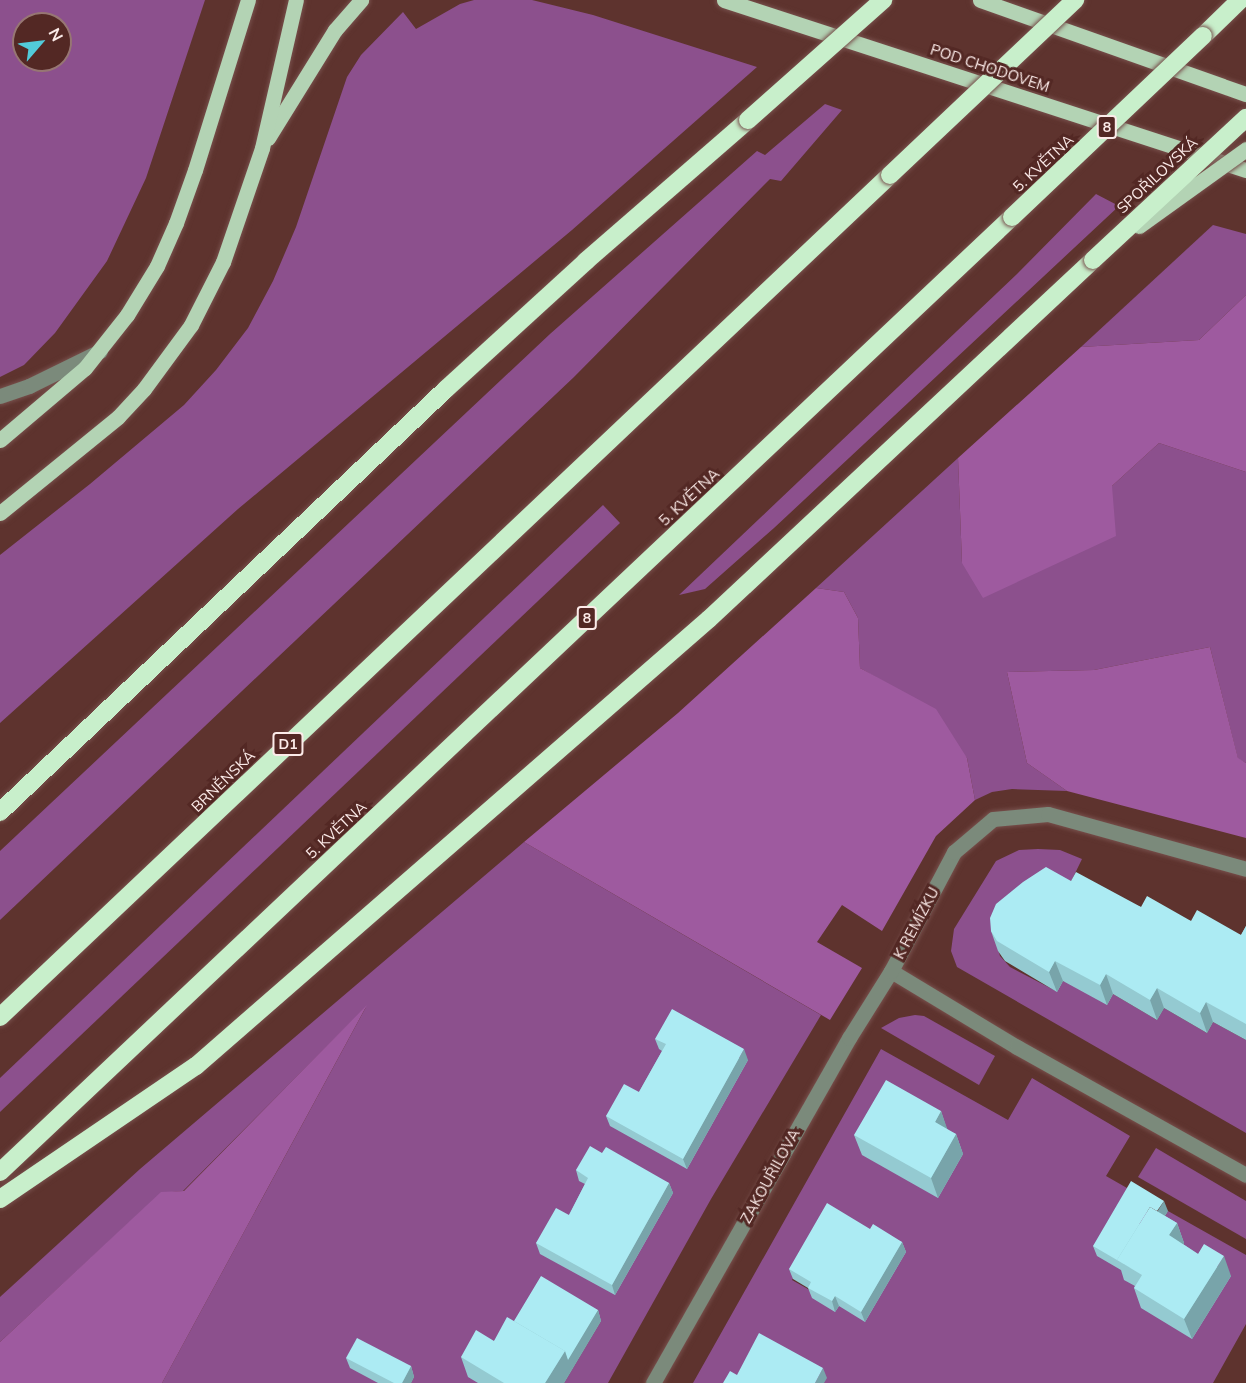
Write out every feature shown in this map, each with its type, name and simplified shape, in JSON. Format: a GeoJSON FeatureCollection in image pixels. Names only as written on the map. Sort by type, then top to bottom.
{"type":"FeatureCollection","features":[{"type":"Feature","properties":{"kind":"highway"},"geometry":{"type":"LineString","coordinates":[[4,807],[446,389],[586,261],[883,0]]}},
{"type":"Feature","properties":{"kind":"highway","name":"BRNĚNSKÁ"},"geometry":{"type":"LineString","coordinates":[[0,1017],[575,471],[1076,0]]}},
{"type":"Feature","properties":{"kind":"highway","name":"5. KVĚTNA"},"geometry":{"type":"LineString","coordinates":[[0,1172],[1240,0]]}},
{"type":"Feature","properties":{"kind":"highway","name":"SPOŘILOVSKÁ"},"geometry":{"type":"LineString","coordinates":[[0,1199],[205,1058],[710,619],[1246,118]]}},
{"type":"Feature","properties":{"kind":"main road"},"geometry":{"type":"LineString","coordinates":[[0,440],[69,383],[100,351],[127,315],[168,244],[195,171],[246,0]]}},
{"type":"Feature","properties":{"kind":"main road"},"geometry":{"type":"LineString","coordinates":[[0,513],[118,417],[144,389],[181,341],[223,262],[262,148],[296,0]]}},
{"type":"Feature","properties":{"kind":"main road"},"geometry":{"type":"LineString","coordinates":[[262,148],[335,30],[361,0]]}},
{"type":"Feature","properties":{"kind":"main road","name":"POD CHODOVEM"},"geometry":{"type":"LineString","coordinates":[[723,0],[1246,170]]}},
{"type":"Feature","properties":{"kind":"main road"},"geometry":{"type":"LineString","coordinates":[[980,0],[1246,94]]}},
{"type":"Feature","properties":{"kind":"main road"},"geometry":{"type":"LineString","coordinates":[[1093,260],[1246,149]]}},
{"type":"Feature","properties":{"kind":"street"},"geometry":{"type":"LineString","coordinates":[[0,396],[29,386],[100,351]]}},
{"type":"Feature","properties":{"kind":"street","name":"K REMÍZKU"},"geometry":{"type":"LineString","coordinates":[[1246,869],[1048,814],[993,819],[954,852],[891,971],[1017,1047],[1246,1175]]}},
{"type":"Feature","properties":{"kind":"street","name":"ZAKOUŘILOVA"},"geometry":{"type":"LineString","coordinates":[[653,1383],[849,1038],[891,971]]}},
{"type":"Feature","properties":{"kind":"shaded area"},"geometry":{"type":"Polygon","coordinates":[[[0,0],[205,0],[146,178],[107,261],[55,333],[24,365],[0,377],[0,0]]]}},
{"type":"Feature","properties":{"kind":"shaded area"},"geometry":{"type":"Polygon","coordinates":[[[474,0],[532,0],[593,15],[757,67],[572,230],[238,509],[0,723],[0,555],[90,484],[184,405],[216,370],[248,328],[273,281],[296,227],[347,77],[361,55],[403,12],[416,29],[460,4],[474,0]]]}},
{"type":"Feature","properties":{"kind":"shaded area"},"geometry":{"type":"Polygon","coordinates":[[[825,104],[842,110],[781,181],[770,179],[574,377],[0,920],[0,851],[550,334],[757,151],[765,155],[825,104]]]}},
{"type":"Feature","properties":{"kind":"shaded area"},"geometry":{"type":"Polygon","coordinates":[[[1096,194],[1119,206],[774,528],[705,589],[679,595],[1017,274],[1096,194]]]}},
{"type":"Feature","properties":{"kind":"shaded area"},"geometry":{"type":"Polygon","coordinates":[[[1213,225],[1246,234],[1246,295],[1199,340],[1081,347],[1213,225]]]}},
{"type":"Feature","properties":{"kind":"shaded area"},"geometry":{"type":"Polygon","coordinates":[[[1246,295],[1246,472],[1159,443],[1112,486],[1116,536],[983,598],[962,563],[958,458],[1081,347],[1199,340],[1246,295]]]}},
{"type":"Feature","properties":{"kind":"shaded area"},"geometry":{"type":"Polygon","coordinates":[[[1159,443],[1246,472],[1246,763],[1238,759],[1210,647],[1094,670],[1007,672],[1027,763],[1067,791],[1012,789],[992,792],[975,800],[967,758],[884,682],[860,668],[858,618],[844,592],[816,588],[958,458],[962,563],[1112,486],[1159,443]]]}},
{"type":"Feature","properties":{"kind":"shaded area"},"geometry":{"type":"Polygon","coordinates":[[[603,505],[620,523],[0,1112],[0,1078],[603,505]]]}},
{"type":"Feature","properties":{"kind":"shaded area"},"geometry":{"type":"Polygon","coordinates":[[[816,588],[844,592],[858,618],[860,668],[936,709],[967,758],[975,800],[936,836],[882,931],[842,905],[817,942],[862,968],[830,1020],[524,842],[678,713],[816,588]]]}},
{"type":"Feature","properties":{"kind":"shaded area"},"geometry":{"type":"Polygon","coordinates":[[[1210,647],[1238,758],[1246,763],[1246,838],[1067,791],[1027,763],[1007,672],[1094,670],[1210,647]]]}},
{"type":"Feature","properties":{"kind":"shaded area"},"geometry":{"type":"Polygon","coordinates":[[[524,842],[821,1015],[711,1199],[608,1383],[564,1383],[601,1321],[478,1383],[411,1383],[414,1377],[378,1383],[162,1383],[366,1007],[183,1191],[161,1193],[0,1342],[0,1297],[140,1169],[524,842]]]}},
{"type":"Feature","properties":{"kind":"shaded area"},"geometry":{"type":"Polygon","coordinates":[[[1019,850],[1060,850],[1082,859],[1065,894],[997,946],[1000,956],[1010,967],[1056,991],[1063,981],[1113,994],[1157,1020],[1164,1008],[1207,1033],[1213,1022],[1246,1040],[1246,1133],[957,967],[951,951],[954,929],[996,861],[1019,850]]]}},
{"type":"Feature","properties":{"kind":"shaded area"},"geometry":{"type":"Polygon","coordinates":[[[367,1005],[162,1383],[0,1383],[0,1342],[161,1192],[184,1191],[367,1005]]]}},
{"type":"Feature","properties":{"kind":"shaded area"},"geometry":{"type":"Polygon","coordinates":[[[924,1016],[995,1056],[979,1085],[881,1028],[899,1018],[924,1016]]]}},
{"type":"Feature","properties":{"kind":"shaded area"},"geometry":{"type":"Polygon","coordinates":[[[881,1049],[1008,1120],[1032,1078],[1130,1136],[1106,1176],[1134,1192],[1158,1228],[1168,1211],[1246,1255],[1246,1324],[1213,1383],[693,1383],[881,1049]],[[831,1214],[792,1280],[815,1293],[831,1214]]]}},
{"type":"Feature","properties":{"kind":"shaded area"},"geometry":{"type":"Polygon","coordinates":[[[1156,1148],[1246,1201],[1246,1239],[1138,1177],[1156,1148]]]}},
{"type":"Feature","properties":{"kind":"building"},"geometry":{"type":"Polygon","coordinates":[[[1046,867],[1071,881],[1076,872],[1141,907],[1147,896],[1191,921],[1197,910],[1241,935],[1246,926],[1246,1024],[1206,1002],[1200,1013],[1157,988],[1150,1000],[1106,974],[1100,985],[1055,961],[1049,972],[997,941],[991,931],[990,918],[996,904],[1046,867]]]}},
{"type":"Feature","properties":{"kind":"building"},"geometry":{"type":"Polygon","coordinates":[[[672,1009],[744,1049],[683,1159],[606,1116],[624,1084],[639,1092],[666,1044],[655,1039],[672,1009]]]}},
{"type":"Feature","properties":{"kind":"building"},"geometry":{"type":"Polygon","coordinates":[[[886,1080],[941,1111],[935,1122],[956,1134],[931,1178],[854,1135],[886,1080]]]}},
{"type":"Feature","properties":{"kind":"building"},"geometry":{"type":"Polygon","coordinates":[[[590,1146],[602,1153],[606,1147],[669,1183],[612,1285],[536,1243],[556,1208],[569,1215],[588,1178],[576,1170],[590,1146]]]}},
{"type":"Feature","properties":{"kind":"building"},"geometry":{"type":"Polygon","coordinates":[[[1131,1181],[1164,1201],[1157,1211],[1150,1207],[1117,1260],[1093,1246],[1131,1181]]]}},
{"type":"Feature","properties":{"kind":"building"},"geometry":{"type":"Polygon","coordinates":[[[827,1203],[870,1229],[873,1224],[902,1242],[861,1312],[835,1296],[832,1301],[808,1288],[811,1282],[789,1269],[827,1203]]]}},
{"type":"Feature","properties":{"kind":"building"},"geometry":{"type":"Polygon","coordinates":[[[1150,1207],[1177,1223],[1169,1235],[1198,1254],[1204,1244],[1224,1256],[1184,1319],[1134,1288],[1142,1275],[1117,1260],[1150,1207]]]}},
{"type":"Feature","properties":{"kind":"building"},"geometry":{"type":"Polygon","coordinates":[[[541,1276],[598,1310],[568,1360],[565,1351],[514,1321],[541,1276]]]}},
{"type":"Feature","properties":{"kind":"building"},"geometry":{"type":"Polygon","coordinates":[[[507,1317],[565,1351],[545,1383],[504,1383],[461,1357],[476,1330],[494,1341],[507,1317]]]}},
{"type":"Feature","properties":{"kind":"building"},"geometry":{"type":"Polygon","coordinates":[[[759,1333],[823,1368],[815,1383],[723,1383],[730,1371],[737,1375],[759,1333]]]}},
{"type":"Feature","properties":{"kind":"building"},"geometry":{"type":"Polygon","coordinates":[[[357,1338],[411,1366],[402,1383],[394,1383],[346,1358],[357,1338]]]}}]}
